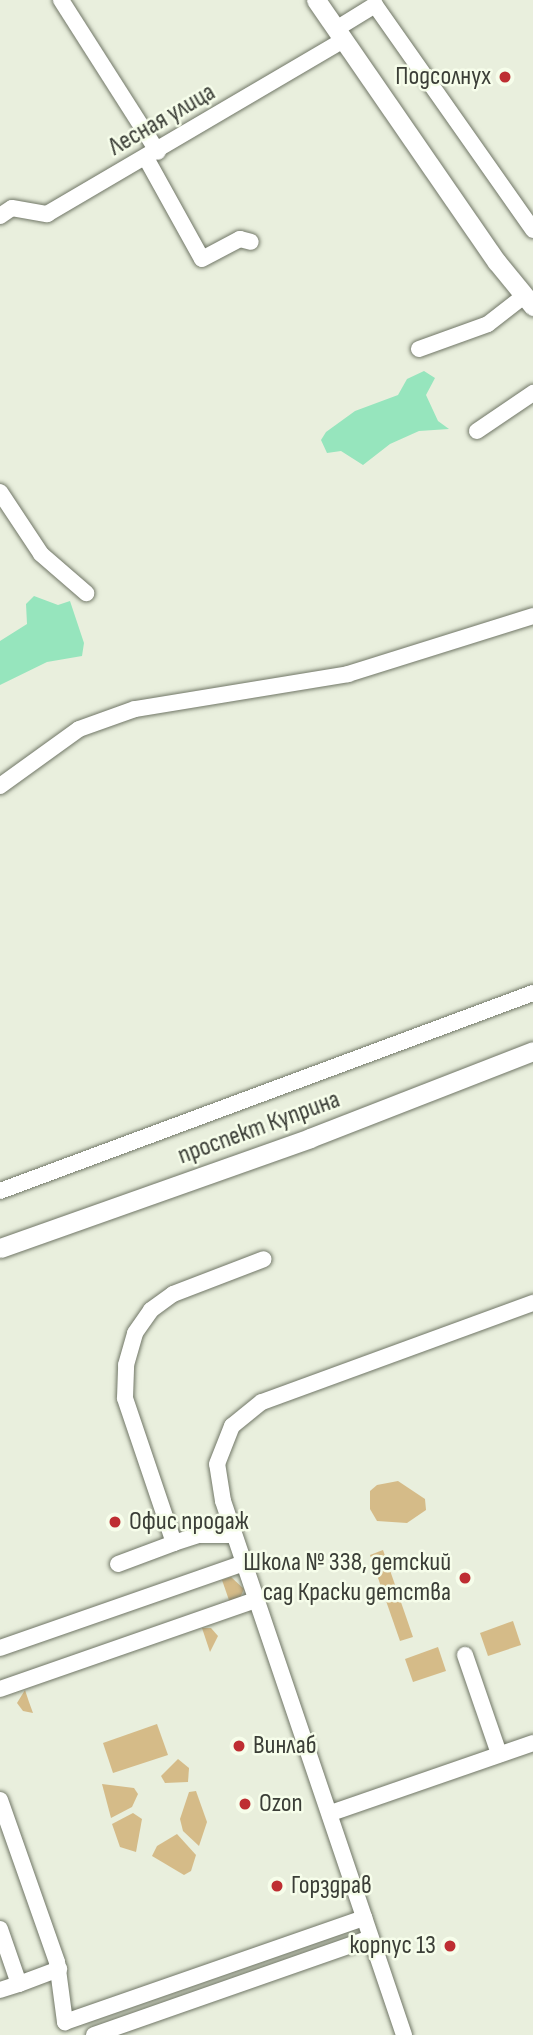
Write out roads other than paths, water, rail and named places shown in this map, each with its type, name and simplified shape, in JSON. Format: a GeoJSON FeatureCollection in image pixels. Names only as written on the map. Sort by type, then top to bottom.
{"type":"FeatureCollection","features":[{"type":"Feature","properties":{"kind":"main road"},"geometry":{"type":"LineString","coordinates":[[316,0],[528,301]]}},
{"type":"Feature","properties":{"kind":"main road","name":"проспект Куприна"},"geometry":{"type":"LineString","coordinates":[[0,1248],[310,1138],[533,1052]]}},
{"type":"Feature","properties":{"kind":"street"},"geometry":{"type":"LineString","coordinates":[[61,0],[152,155],[202,259],[240,239],[251,242]]}},
{"type":"Feature","properties":{"kind":"street","name":"Лесная улица"},"geometry":{"type":"LineString","coordinates":[[0,216],[12,208],[47,214],[152,155],[340,34],[375,5],[533,230]]}},
{"type":"Feature","properties":{"kind":"street"},"geometry":{"type":"LineString","coordinates":[[419,349],[488,324],[528,301]]}},
{"type":"Feature","properties":{"kind":"street"},"geometry":{"type":"LineString","coordinates":[[477,430],[533,393]]}},
{"type":"Feature","properties":{"kind":"street"},"geometry":{"type":"LineString","coordinates":[[0,492],[41,554],[86,593]]}},
{"type":"Feature","properties":{"kind":"street"},"geometry":{"type":"LineString","coordinates":[[0,786],[79,729],[135,709],[348,674],[533,616]]}},
{"type":"Feature","properties":{"kind":"street"},"geometry":{"type":"LineString","coordinates":[[0,1191],[533,993]]}},
{"type":"Feature","properties":{"kind":"street"},"geometry":{"type":"LineString","coordinates":[[174,1543],[125,1398],[126,1365],[135,1333],[151,1310],[173,1294],[264,1259]]}},
{"type":"Feature","properties":{"kind":"street"},"geometry":{"type":"LineString","coordinates":[[404,2035],[363,1918],[331,1813],[234,1535],[217,1479],[217,1464],[226,1434],[247,1410],[533,1304]]}},
{"type":"Feature","properties":{"kind":"street"},"geometry":{"type":"LineString","coordinates":[[118,1564],[199,1535],[234,1535]]}},
{"type":"Feature","properties":{"kind":"street"},"geometry":{"type":"LineString","coordinates":[[0,1648],[244,1563]]}},
{"type":"Feature","properties":{"kind":"street"},"geometry":{"type":"LineString","coordinates":[[0,1689],[257,1600]]}},
{"type":"Feature","properties":{"kind":"street"},"geometry":{"type":"LineString","coordinates":[[465,1655],[499,1754]]}},
{"type":"Feature","properties":{"kind":"street"},"geometry":{"type":"LineString","coordinates":[[331,1813],[533,1742]]}},
{"type":"Feature","properties":{"kind":"street"},"geometry":{"type":"LineString","coordinates":[[0,1800],[59,1969],[66,2029],[363,1918]]}},
{"type":"Feature","properties":{"kind":"street"},"geometry":{"type":"LineString","coordinates":[[0,1928],[19,1984]]}},
{"type":"Feature","properties":{"kind":"street"},"geometry":{"type":"LineString","coordinates":[[94,2035],[371,1938]]}},
{"type":"Feature","properties":{"kind":"street"},"geometry":{"type":"LineString","coordinates":[[0,1990],[59,1969]]}},
{"type":"Feature","properties":{"kind":"place","name":"Подсолнух"},"geometry":{"type":"Point","coordinates":[505,77]}},
{"type":"Feature","properties":{"kind":"place","name":"Офис продаж"},"geometry":{"type":"Point","coordinates":[115,1522]}},
{"type":"Feature","properties":{"kind":"place","name":"Школа № 338, детский сад Краски детства"},"geometry":{"type":"Point","coordinates":[465,1578]}},
{"type":"Feature","properties":{"kind":"place","name":"Винлаб"},"geometry":{"type":"Point","coordinates":[239,1746]}},
{"type":"Feature","properties":{"kind":"place","name":"Ozon"},"geometry":{"type":"Point","coordinates":[245,1804]}},
{"type":"Feature","properties":{"kind":"place","name":"Горздрав"},"geometry":{"type":"Point","coordinates":[277,1886]}},
{"type":"Feature","properties":{"kind":"place","name":"корпус 13"},"geometry":{"type":"Point","coordinates":[450,1946]}}]}
